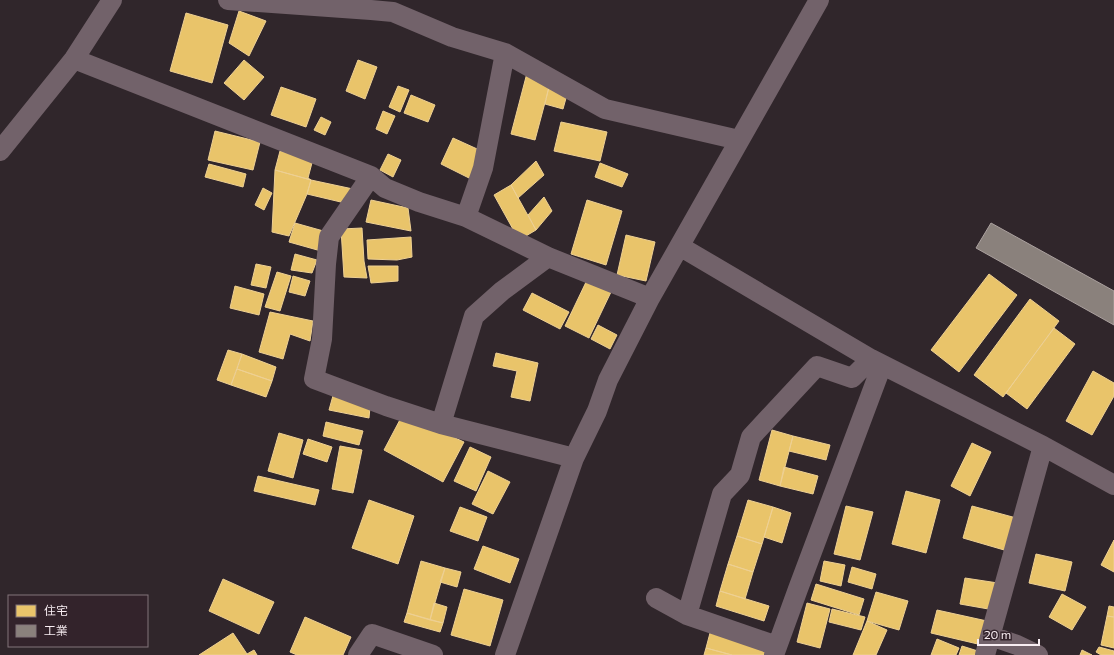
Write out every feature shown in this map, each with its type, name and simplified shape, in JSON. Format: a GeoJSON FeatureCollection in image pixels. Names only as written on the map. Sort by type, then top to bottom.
{"type":"FeatureCollection","features":[{"type":"Feature","properties":{"kind":"street"},"geometry":{"type":"LineString","coordinates":[[0,151],[74,59],[112,0]]}},
{"type":"Feature","properties":{"kind":"street"},"geometry":{"type":"LineString","coordinates":[[228,0],[393,12],[452,37],[505,53],[605,109],[739,140]]}},
{"type":"Feature","properties":{"kind":"street"},"geometry":{"type":"LineString","coordinates":[[505,655],[574,458],[597,411],[608,380],[650,298],[681,247],[739,140],[819,0]]}},
{"type":"Feature","properties":{"kind":"street"},"geometry":{"type":"LineString","coordinates":[[466,217],[483,168],[505,53]]}},
{"type":"Feature","properties":{"kind":"street"},"geometry":{"type":"LineString","coordinates":[[74,59],[371,176],[386,188],[419,202],[466,217],[548,257],[650,298]]}},
{"type":"Feature","properties":{"kind":"street"},"geometry":{"type":"LineString","coordinates":[[371,176],[329,236],[322,338],[314,379],[386,406],[441,424],[574,458]]}},
{"type":"Feature","properties":{"kind":"street"},"geometry":{"type":"LineString","coordinates":[[681,247],[877,362],[1043,446],[1114,485]]}},
{"type":"Feature","properties":{"kind":"street"},"geometry":{"type":"LineString","coordinates":[[441,424],[474,316],[502,291],[548,257]]}},
{"type":"Feature","properties":{"kind":"street"},"geometry":{"type":"LineString","coordinates":[[687,616],[722,494],[740,475],[751,437],[817,366],[852,378],[877,362]]}},
{"type":"Feature","properties":{"kind":"street"},"geometry":{"type":"LineString","coordinates":[[656,598],[687,616],[776,651],[877,362]]}},
{"type":"Feature","properties":{"kind":"street"},"geometry":{"type":"LineString","coordinates":[[985,655],[1043,446]]}},
{"type":"Feature","properties":{"kind":"street"},"geometry":{"type":"LineString","coordinates":[[358,655],[372,634],[433,655]]}},
{"type":"Feature","properties":{"kind":"street"},"geometry":{"type":"LineString","coordinates":[[991,636],[1017,645],[1038,655]]}},
{"type":"Feature","properties":{"kind":"building: 住宅"},"geometry":{"type":"Polygon","coordinates":[[[239,11],[266,21],[249,56],[229,43],[239,11]]]}},
{"type":"Feature","properties":{"kind":"building: 住宅"},"geometry":{"type":"Polygon","coordinates":[[[186,13],[228,25],[212,83],[170,71],[186,13]]]}},
{"type":"Feature","properties":{"kind":"building: 住宅"},"geometry":{"type":"Polygon","coordinates":[[[244,60],[264,77],[244,100],[224,83],[244,60]]]}},
{"type":"Feature","properties":{"kind":"building: 住宅"},"geometry":{"type":"Polygon","coordinates":[[[358,60],[377,67],[365,99],[346,91],[358,60]]]}},
{"type":"Feature","properties":{"kind":"building: 住宅"},"geometry":{"type":"Polygon","coordinates":[[[527,73],[551,80],[535,140],[511,134],[527,73]]]}},
{"type":"Feature","properties":{"kind":"building: 住宅"},"geometry":{"type":"Polygon","coordinates":[[[398,86],[409,90],[400,112],[389,107],[398,86]]]}},
{"type":"Feature","properties":{"kind":"building: 住宅"},"geometry":{"type":"Polygon","coordinates":[[[549,86],[568,91],[563,109],[545,104],[549,86]]]}},
{"type":"Feature","properties":{"kind":"building: 住宅"},"geometry":{"type":"Polygon","coordinates":[[[281,87],[316,99],[306,127],[271,115],[281,87]]]}},
{"type":"Feature","properties":{"kind":"building: 住宅"},"geometry":{"type":"Polygon","coordinates":[[[411,95],[435,105],[428,122],[404,113],[411,95]]]}},
{"type":"Feature","properties":{"kind":"building: 住宅"},"geometry":{"type":"Polygon","coordinates":[[[383,111],[395,116],[387,134],[376,129],[383,111]]]}},
{"type":"Feature","properties":{"kind":"building: 住宅"},"geometry":{"type":"Polygon","coordinates":[[[321,117],[331,122],[325,135],[314,130],[321,117]]]}},
{"type":"Feature","properties":{"kind":"building: 住宅"},"geometry":{"type":"Polygon","coordinates":[[[561,122],[607,132],[600,161],[554,151],[561,122]]]}},
{"type":"Feature","properties":{"kind":"building: 住宅"},"geometry":{"type":"Polygon","coordinates":[[[215,131],[260,142],[253,170],[208,160],[215,131]]]}},
{"type":"Feature","properties":{"kind":"building: 住宅"},"geometry":{"type":"Polygon","coordinates":[[[453,138],[486,153],[473,180],[441,164],[453,138]]]}},
{"type":"Feature","properties":{"kind":"building: 住宅"},"geometry":{"type":"Polygon","coordinates":[[[280,151],[313,159],[308,178],[311,180],[275,170],[280,151]]]}},
{"type":"Feature","properties":{"kind":"building: 住宅"},"geometry":{"type":"Polygon","coordinates":[[[388,154],[401,160],[393,177],[380,170],[388,154]]]}},
{"type":"Feature","properties":{"kind":"building: 住宅"},"geometry":{"type":"Polygon","coordinates":[[[536,161],[544,175],[518,198],[511,185],[536,161]]]}},
{"type":"Feature","properties":{"kind":"building: 住宅"},"geometry":{"type":"Polygon","coordinates":[[[600,163],[628,174],[622,187],[595,177],[600,163]]]}},
{"type":"Feature","properties":{"kind":"building: 住宅"},"geometry":{"type":"Polygon","coordinates":[[[209,164],[246,174],[243,187],[205,177],[209,164]]]}},
{"type":"Feature","properties":{"kind":"building: 住宅"},"geometry":{"type":"Polygon","coordinates":[[[275,170],[311,180],[307,194],[289,236],[272,232],[275,170]]]}},
{"type":"Feature","properties":{"kind":"building: 住宅"},"geometry":{"type":"Polygon","coordinates":[[[311,180],[353,189],[345,203],[307,194],[311,180]]]}},
{"type":"Feature","properties":{"kind":"building: 住宅"},"geometry":{"type":"Polygon","coordinates":[[[511,185],[536,230],[519,240],[494,195],[511,185]]]}},
{"type":"Feature","properties":{"kind":"building: 住宅"},"geometry":{"type":"Polygon","coordinates":[[[263,188],[272,193],[264,210],[255,205],[263,188]]]}},
{"type":"Feature","properties":{"kind":"building: 住宅"},"geometry":{"type":"Polygon","coordinates":[[[544,197],[552,211],[536,230],[528,215],[544,197]]]}},
{"type":"Feature","properties":{"kind":"building: 住宅"},"geometry":{"type":"Polygon","coordinates":[[[371,200],[408,208],[411,231],[366,222],[371,200]]]}},
{"type":"Feature","properties":{"kind":"building: 住宅"},"geometry":{"type":"Polygon","coordinates":[[[587,200],[622,211],[606,265],[571,254],[587,200]]]}},
{"type":"Feature","properties":{"kind":"building: 住宅"},"geometry":{"type":"Polygon","coordinates":[[[295,223],[327,232],[321,251],[289,242],[295,223]]]}},
{"type":"Feature","properties":{"kind":"building: 住宅"},"geometry":{"type":"Polygon","coordinates":[[[362,228],[364,261],[367,278],[344,277],[341,229],[362,228]]]}},
{"type":"Feature","properties":{"kind":"building: 住宅"},"geometry":{"type":"Polygon","coordinates":[[[626,235],[655,242],[646,281],[617,275],[626,235]]]}},
{"type":"Feature","properties":{"kind":"building: 住宅"},"geometry":{"type":"Polygon","coordinates":[[[411,237],[412,257],[397,260],[368,259],[367,240],[411,237]]]}},
{"type":"Feature","properties":{"kind":"building: 住宅"},"geometry":{"type":"Polygon","coordinates":[[[295,254],[317,260],[312,273],[291,270],[295,254]]]}},
{"type":"Feature","properties":{"kind":"building: 住宅"},"geometry":{"type":"Polygon","coordinates":[[[256,264],[271,267],[266,288],[251,285],[256,264]]]}},
{"type":"Feature","properties":{"kind":"building: 住宅"},"geometry":{"type":"Polygon","coordinates":[[[368,266],[398,266],[398,281],[371,283],[368,266]]]}},
{"type":"Feature","properties":{"kind":"building: 住宅"},"geometry":{"type":"Polygon","coordinates":[[[277,272],[291,276],[280,311],[265,307],[277,272]]]}},
{"type":"Feature","properties":{"kind":"building: 住宅"},"geometry":{"type":"Polygon","coordinates":[[[989,274],[1017,295],[959,372],[931,350],[989,274]]]}},
{"type":"Feature","properties":{"kind":"building: 住宅"},"geometry":{"type":"Polygon","coordinates":[[[293,276],[310,281],[305,296],[289,292],[293,276]]]}},
{"type":"Feature","properties":{"kind":"building: 住宅"},"geometry":{"type":"Polygon","coordinates":[[[587,280],[611,292],[589,338],[565,326],[587,280]]]}},
{"type":"Feature","properties":{"kind":"building: 住宅"},"geometry":{"type":"Polygon","coordinates":[[[235,286],[264,294],[259,315],[230,308],[235,286]]]}},
{"type":"Feature","properties":{"kind":"building: 住宅"},"geometry":{"type":"Polygon","coordinates":[[[532,293],[569,312],[560,329],[523,310],[532,293]]]}},
{"type":"Feature","properties":{"kind":"building: 住宅"},"geometry":{"type":"Polygon","coordinates":[[[1030,299],[1059,321],[1003,397],[974,375],[1030,299]]]}},
{"type":"Feature","properties":{"kind":"building: 住宅"},"geometry":{"type":"Polygon","coordinates":[[[270,312],[313,321],[310,341],[290,334],[283,359],[259,352],[270,312]]]}},
{"type":"Feature","properties":{"kind":"building: 住宅"},"geometry":{"type":"Polygon","coordinates":[[[598,325],[617,335],[610,349],[591,339],[598,325]]]}},
{"type":"Feature","properties":{"kind":"building: 住宅"},"geometry":{"type":"Polygon","coordinates":[[[1054,328],[1075,344],[1027,409],[1006,393],[1054,328]]]}},
{"type":"Feature","properties":{"kind":"building: 住宅"},"geometry":{"type":"Polygon","coordinates":[[[228,350],[242,354],[231,385],[217,380],[228,350]]]}},
{"type":"Feature","properties":{"kind":"building: 住宅"},"geometry":{"type":"Polygon","coordinates":[[[496,353],[538,363],[530,401],[511,397],[517,371],[493,366],[496,353]]]}},
{"type":"Feature","properties":{"kind":"building: 住宅"},"geometry":{"type":"Polygon","coordinates":[[[242,354],[276,367],[272,381],[237,369],[242,354]]]}},
{"type":"Feature","properties":{"kind":"building: 住宅"},"geometry":{"type":"Polygon","coordinates":[[[237,369],[272,381],[266,397],[231,385],[237,369]]]}},
{"type":"Feature","properties":{"kind":"building: 住宅"},"geometry":{"type":"Polygon","coordinates":[[[1093,371],[1114,383],[1114,396],[1092,435],[1066,421],[1093,371]]]}},
{"type":"Feature","properties":{"kind":"building: 住宅"},"geometry":{"type":"Polygon","coordinates":[[[334,392],[370,407],[369,418],[329,410],[334,392]]]}},
{"type":"Feature","properties":{"kind":"building: 住宅"},"geometry":{"type":"Polygon","coordinates":[[[403,414],[464,442],[443,482],[384,450],[403,414]]]}},
{"type":"Feature","properties":{"kind":"building: 住宅"},"geometry":{"type":"Polygon","coordinates":[[[326,422],[363,431],[359,445],[323,436],[326,422]]]}},
{"type":"Feature","properties":{"kind":"building: 住宅"},"geometry":{"type":"Polygon","coordinates":[[[772,430],[793,436],[780,486],[759,480],[772,430]]]}},
{"type":"Feature","properties":{"kind":"building: 住宅"},"geometry":{"type":"Polygon","coordinates":[[[279,433],[303,440],[293,478],[268,471],[279,433]]]}},
{"type":"Feature","properties":{"kind":"building: 住宅"},"geometry":{"type":"Polygon","coordinates":[[[793,436],[830,445],[826,460],[789,451],[793,436]]]}},
{"type":"Feature","properties":{"kind":"building: 住宅"},"geometry":{"type":"Polygon","coordinates":[[[308,439],[332,447],[327,462],[303,454],[308,439]]]}},
{"type":"Feature","properties":{"kind":"building: 住宅"},"geometry":{"type":"Polygon","coordinates":[[[972,443],[991,452],[970,496],[951,486],[972,443]]]}},
{"type":"Feature","properties":{"kind":"building: 住宅"},"geometry":{"type":"Polygon","coordinates":[[[340,446],[362,450],[353,493],[332,489],[340,446]]]}},
{"type":"Feature","properties":{"kind":"building: 住宅"},"geometry":{"type":"Polygon","coordinates":[[[470,447],[491,457],[476,491],[454,481],[470,447]]]}},
{"type":"Feature","properties":{"kind":"building: 住宅"},"geometry":{"type":"Polygon","coordinates":[[[784,467],[818,476],[813,494],[780,486],[784,467]]]}},
{"type":"Feature","properties":{"kind":"building: 住宅"},"geometry":{"type":"Polygon","coordinates":[[[488,471],[510,482],[493,514],[472,504],[488,471]]]}},
{"type":"Feature","properties":{"kind":"building: 住宅"},"geometry":{"type":"Polygon","coordinates":[[[258,476],[319,490],[315,505],[254,491],[258,476]]]}},
{"type":"Feature","properties":{"kind":"building: 住宅"},"geometry":{"type":"Polygon","coordinates":[[[906,491],[940,500],[926,553],[892,544],[906,491]]]}},
{"type":"Feature","properties":{"kind":"building: 住宅"},"geometry":{"type":"Polygon","coordinates":[[[369,500],[414,516],[398,564],[352,548],[369,500]]]}},
{"type":"Feature","properties":{"kind":"building: 住宅"},"geometry":{"type":"Polygon","coordinates":[[[748,500],[773,507],[762,544],[737,536],[748,500]]]}},
{"type":"Feature","properties":{"kind":"building: 住宅"},"geometry":{"type":"Polygon","coordinates":[[[846,506],[873,512],[860,560],[834,554],[846,506]]]}},
{"type":"Feature","properties":{"kind":"building: 住宅"},"geometry":{"type":"Polygon","coordinates":[[[972,506],[1020,519],[1011,552],[963,538],[972,506]]]}},
{"type":"Feature","properties":{"kind":"building: 住宅"},"geometry":{"type":"Polygon","coordinates":[[[460,507],[487,517],[478,541],[450,531],[460,507]]]}},
{"type":"Feature","properties":{"kind":"building: 住宅"},"geometry":{"type":"Polygon","coordinates":[[[773,507],[791,513],[782,543],[764,537],[773,507]]]}},
{"type":"Feature","properties":{"kind":"building: 住宅"},"geometry":{"type":"Polygon","coordinates":[[[737,536],[762,544],[753,572],[728,564],[737,536]]]}},
{"type":"Feature","properties":{"kind":"building: 住宅"},"geometry":{"type":"Polygon","coordinates":[[[1114,540],[1114,572],[1101,565],[1114,540]]]}},
{"type":"Feature","properties":{"kind":"building: 住宅"},"geometry":{"type":"Polygon","coordinates":[[[483,546],[519,559],[510,583],[474,569],[483,546]]]}},
{"type":"Feature","properties":{"kind":"building: 住宅"},"geometry":{"type":"Polygon","coordinates":[[[1036,554],[1072,562],[1065,591],[1029,583],[1036,554]]]}},
{"type":"Feature","properties":{"kind":"building: 住宅"},"geometry":{"type":"Polygon","coordinates":[[[421,561],[445,568],[430,620],[407,613],[421,561]]]}},
{"type":"Feature","properties":{"kind":"building: 住宅"},"geometry":{"type":"Polygon","coordinates":[[[824,561],[845,565],[841,586],[820,581],[824,561]]]}},
{"type":"Feature","properties":{"kind":"building: 住宅"},"geometry":{"type":"Polygon","coordinates":[[[728,564],[753,572],[745,599],[720,591],[728,564]]]}},
{"type":"Feature","properties":{"kind":"building: 住宅"},"geometry":{"type":"Polygon","coordinates":[[[852,567],[876,574],[872,589],[848,582],[852,567]]]}},
{"type":"Feature","properties":{"kind":"building: 住宅"},"geometry":{"type":"Polygon","coordinates":[[[445,568],[461,572],[457,587],[440,582],[445,568]]]}},
{"type":"Feature","properties":{"kind":"building: 住宅"},"geometry":{"type":"Polygon","coordinates":[[[965,578],[998,583],[994,610],[960,604],[965,578]]]}},
{"type":"Feature","properties":{"kind":"building: 住宅"},"geometry":{"type":"Polygon","coordinates":[[[223,579],[274,602],[259,634],[209,611],[223,579]]]}},
{"type":"Feature","properties":{"kind":"building: 住宅"},"geometry":{"type":"Polygon","coordinates":[[[816,584],[864,599],[859,615],[811,600],[816,584]]]}},
{"type":"Feature","properties":{"kind":"building: 住宅"},"geometry":{"type":"Polygon","coordinates":[[[464,589],[503,600],[490,646],[451,635],[464,589]]]}},
{"type":"Feature","properties":{"kind":"building: 住宅"},"geometry":{"type":"Polygon","coordinates":[[[720,591],[769,606],[764,621],[716,606],[720,591]]]}},
{"type":"Feature","properties":{"kind":"building: 住宅"},"geometry":{"type":"Polygon","coordinates":[[[876,592],[908,601],[899,630],[867,621],[876,592]]]}},
{"type":"Feature","properties":{"kind":"building: 住宅"},"geometry":{"type":"Polygon","coordinates":[[[1062,594],[1086,607],[1072,630],[1049,617],[1062,594]]]}},
{"type":"Feature","properties":{"kind":"building: 住宅"},"geometry":{"type":"Polygon","coordinates":[[[434,603],[447,607],[443,623],[430,620],[434,603]]]}},
{"type":"Feature","properties":{"kind":"building: 住宅"},"geometry":{"type":"Polygon","coordinates":[[[807,603],[830,609],[820,648],[797,642],[807,603]]]}},
{"type":"Feature","properties":{"kind":"building: 住宅"},"geometry":{"type":"Polygon","coordinates":[[[1109,606],[1114,607],[1114,617],[1107,616],[1109,606]]]}},
{"type":"Feature","properties":{"kind":"building: 住宅"},"geometry":{"type":"Polygon","coordinates":[[[832,609],[865,617],[861,630],[829,622],[832,609]]]}},
{"type":"Feature","properties":{"kind":"building: 住宅"},"geometry":{"type":"Polygon","coordinates":[[[937,610],[987,621],[982,645],[931,633],[937,610]]]}},
{"type":"Feature","properties":{"kind":"building: 住宅"},"geometry":{"type":"Polygon","coordinates":[[[407,613],[443,623],[440,632],[404,622],[407,613]]]}},
{"type":"Feature","properties":{"kind":"building: 住宅"},"geometry":{"type":"Polygon","coordinates":[[[1107,616],[1114,617],[1114,648],[1101,645],[1107,616]]]}},
{"type":"Feature","properties":{"kind":"building: 住宅"},"geometry":{"type":"Polygon","coordinates":[[[305,617],[351,637],[343,655],[297,655],[290,652],[305,617]]]}},
{"type":"Feature","properties":{"kind":"building: 住宅"},"geometry":{"type":"Polygon","coordinates":[[[867,621],[887,630],[876,655],[853,655],[867,621]]]}},
{"type":"Feature","properties":{"kind":"building: 住宅"},"geometry":{"type":"Polygon","coordinates":[[[233,633],[247,654],[246,655],[199,655],[233,633]]]}},
{"type":"Feature","properties":{"kind":"building: 住宅"},"geometry":{"type":"Polygon","coordinates":[[[710,633],[770,649],[768,655],[732,655],[706,648],[710,633]]]}},
{"type":"Feature","properties":{"kind":"building: 住宅"},"geometry":{"type":"Polygon","coordinates":[[[937,639],[959,648],[956,655],[931,655],[937,639]]]}},
{"type":"Feature","properties":{"kind":"building: 住宅"},"geometry":{"type":"Polygon","coordinates":[[[962,646],[981,652],[981,655],[959,655],[962,646]]]}},
{"type":"Feature","properties":{"kind":"building: 住宅"},"geometry":{"type":"Polygon","coordinates":[[[1099,647],[1114,651],[1114,655],[1101,655],[1096,652],[1099,647]]]}},
{"type":"Feature","properties":{"kind":"building: 住宅"},"geometry":{"type":"Polygon","coordinates":[[[706,648],[732,655],[704,655],[706,648]]]}},
{"type":"Feature","properties":{"kind":"building: 住宅"},"geometry":{"type":"Polygon","coordinates":[[[254,650],[257,655],[246,655],[247,654],[254,650]]]}},
{"type":"Feature","properties":{"kind":"building: 住宅"},"geometry":{"type":"Polygon","coordinates":[[[1082,650],[1092,655],[1080,655],[1082,650]]]}},
{"type":"Feature","properties":{"kind":"building: 工業"},"geometry":{"type":"Polygon","coordinates":[[[991,223],[1114,291],[1114,325],[976,248],[991,223]]]}}]}
